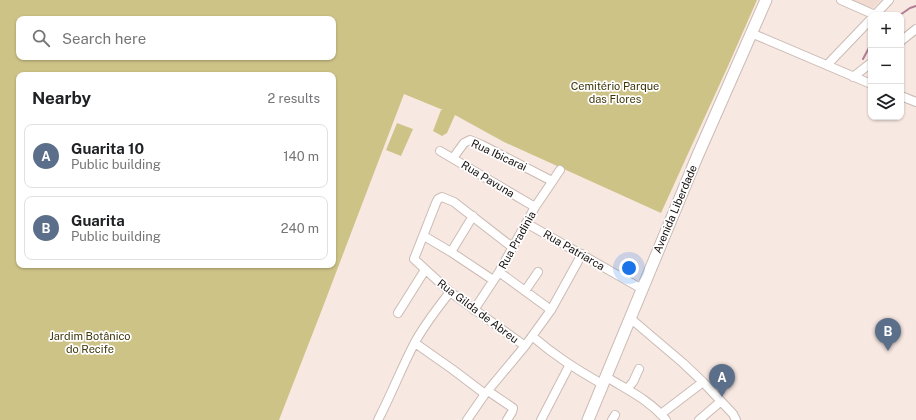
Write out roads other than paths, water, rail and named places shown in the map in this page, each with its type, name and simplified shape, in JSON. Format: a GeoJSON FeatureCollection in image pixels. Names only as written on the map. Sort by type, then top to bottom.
{"type":"FeatureCollection","features":[{"type":"Feature","properties":{"kind":"main road","name":"Avenida Liberdade"},"geometry":{"type":"LineString","coordinates":[[588,420],[603,380],[766,0]]}},
{"type":"Feature","properties":{"kind":"street"},"geometry":{"type":"LineString","coordinates":[[841,0],[868,12]]}},
{"type":"Feature","properties":{"kind":"street"},"geometry":{"type":"LineString","coordinates":[[878,12],[889,0]]}},
{"type":"Feature","properties":{"kind":"street"},"geometry":{"type":"LineString","coordinates":[[827,65],[868,22]]}},
{"type":"Feature","properties":{"kind":"street"},"geometry":{"type":"LineString","coordinates":[[904,39],[916,29]]}},
{"type":"Feature","properties":{"kind":"street"},"geometry":{"type":"LineString","coordinates":[[751,32],[868,83]]}},
{"type":"Feature","properties":{"kind":"street"},"geometry":{"type":"LineString","coordinates":[[854,77],[868,65]]}},
{"type":"Feature","properties":{"kind":"street"},"geometry":{"type":"LineString","coordinates":[[904,97],[915,100]]}},
{"type":"Feature","properties":{"kind":"street","name":"Rua Ibicarai"},"geometry":{"type":"LineString","coordinates":[[453,158],[464,143],[470,140],[552,181]]}},
{"type":"Feature","properties":{"kind":"street","name":"Rua Pavuna"},"geometry":{"type":"LineString","coordinates":[[440,151],[536,207]]}},
{"type":"Feature","properties":{"kind":"street","name":"Rua Pradinia"},"geometry":{"type":"LineString","coordinates":[[474,310],[499,272],[526,223],[560,170]]}},
{"type":"Feature","properties":{"kind":"street"},"geometry":{"type":"LineString","coordinates":[[493,280],[424,236],[438,199],[442,197],[454,202],[512,247]]}},
{"type":"Feature","properties":{"kind":"street"},"geometry":{"type":"LineString","coordinates":[[451,252],[473,216]]}},
{"type":"Feature","properties":{"kind":"street","name":"Rua Patriarca"},"geometry":{"type":"LineString","coordinates":[[526,223],[642,289]]}},
{"type":"Feature","properties":{"kind":"street","name":"Rua Gilda de Abreu"},"geometry":{"type":"LineString","coordinates":[[424,236],[414,259],[450,292],[525,346]]}},
{"type":"Feature","properties":{"kind":"street"},"geometry":{"type":"LineString","coordinates":[[466,420],[525,346],[551,310],[582,254]]}},
{"type":"Feature","properties":{"kind":"street"},"geometry":{"type":"LineString","coordinates":[[398,313],[425,270]]}},
{"type":"Feature","properties":{"kind":"street"},"geometry":{"type":"LineString","coordinates":[[499,272],[551,310]]}},
{"type":"Feature","properties":{"kind":"street"},"geometry":{"type":"LineString","coordinates":[[525,291],[538,272]]}},
{"type":"Feature","properties":{"kind":"street"},"geometry":{"type":"LineString","coordinates":[[381,419],[393,386],[415,343],[426,324],[450,292]]}},
{"type":"Feature","properties":{"kind":"street"},"geometry":{"type":"LineString","coordinates":[[630,318],[684,363],[734,417]]}},
{"type":"Feature","properties":{"kind":"street"},"geometry":{"type":"LineString","coordinates":[[532,336],[569,366],[627,390],[644,399],[664,417],[703,382]]}},
{"type":"Feature","properties":{"kind":"street"},"geometry":{"type":"LineString","coordinates":[[415,343],[486,393],[512,408],[509,418]]}},
{"type":"Feature","properties":{"kind":"street"},"geometry":{"type":"LineString","coordinates":[[541,420],[569,366]]}},
{"type":"Feature","properties":{"kind":"street"},"geometry":{"type":"LineString","coordinates":[[627,390],[633,382],[639,369]]}},
{"type":"Feature","properties":{"kind":"street"},"geometry":{"type":"LineString","coordinates":[[699,420],[720,402]]}},
{"type":"Feature","properties":{"kind":"waterway"},"geometry":{"type":"LineString","coordinates":[[904,12],[916,6]]}},
{"type":"Feature","properties":{"kind":"waterway"},"geometry":{"type":"LineString","coordinates":[[863,59],[869,48]]}},
{"type":"Feature","properties":{"kind":"place","name":"Guarita"},"geometry":{"type":"Point","coordinates":[888,351]}},
{"type":"Feature","properties":{"kind":"place","name":"Guarita 10"},"geometry":{"type":"Point","coordinates":[722,397]}},
{"type":"Feature","properties":{"kind":"park label","name":"Cemitério Parque das Flores"},"geometry":{"type":"Point","coordinates":[615,92]}},
{"type":"Feature","properties":{"kind":"park label","name":"Jardim Botânico do Recife"},"geometry":{"type":"Point","coordinates":[90,342]}}]}
